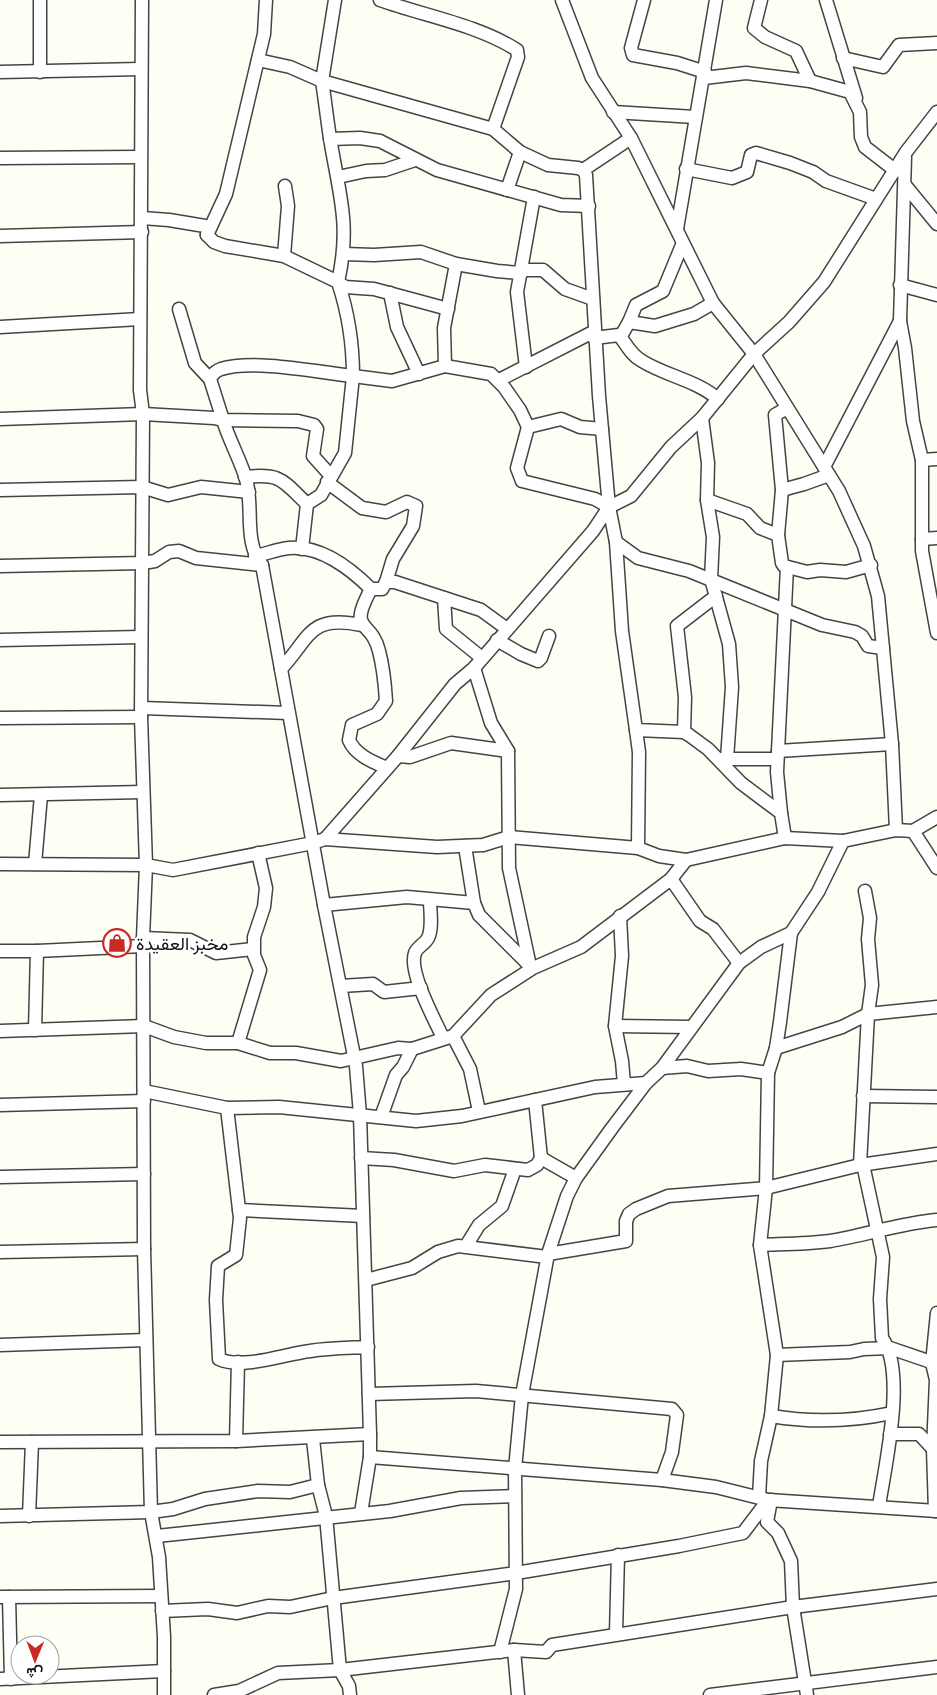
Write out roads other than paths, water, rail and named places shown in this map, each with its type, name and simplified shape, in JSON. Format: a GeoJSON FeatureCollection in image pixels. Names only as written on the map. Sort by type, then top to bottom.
{"type":"FeatureCollection","features":[{"type":"Feature","properties":{"kind":"street"},"geometry":{"type":"LineString","coordinates":[[40,0],[40,72]]}},
{"type":"Feature","properties":{"kind":"street"},"geometry":{"type":"LineString","coordinates":[[142,0],[139,157],[142,218],[140,390],[143,414],[141,712],[146,865],[143,942],[144,1249],[151,1512],[157,1536],[162,1611],[164,1695]]}},
{"type":"Feature","properties":{"kind":"street"},"geometry":{"type":"LineString","coordinates":[[207,234],[226,194],[264,34],[266,0]]}},
{"type":"Feature","properties":{"kind":"street"},"geometry":{"type":"LineString","coordinates":[[302,549],[307,504],[321,494],[345,453],[353,376],[353,355],[344,300],[338,282],[344,254],[344,209],[330,139],[322,81],[335,0]]}},
{"type":"Feature","properties":{"kind":"street"},"geometry":{"type":"LineString","coordinates":[[380,0],[447,22],[473,27],[517,50],[518,56],[493,129]]}},
{"type":"Feature","properties":{"kind":"street"},"geometry":{"type":"LineString","coordinates":[[562,0],[592,78],[631,138],[652,185],[677,229],[682,245],[713,304],[754,354],[853,518],[871,566],[878,596],[892,744],[896,830]]}},
{"type":"Feature","properties":{"kind":"street"},"geometry":{"type":"LineString","coordinates":[[644,0],[631,48],[633,56],[677,63],[704,75],[746,73],[810,81],[850,92],[860,112]]}},
{"type":"Feature","properties":{"kind":"street"},"geometry":{"type":"LineString","coordinates":[[677,229],[716,0]]}},
{"type":"Feature","properties":{"kind":"street"},"geometry":{"type":"LineString","coordinates":[[761,0],[754,28],[765,37],[796,51],[810,81]]}},
{"type":"Feature","properties":{"kind":"street"},"geometry":{"type":"LineString","coordinates":[[826,0],[860,112],[861,137],[865,147],[896,171]]}},
{"type":"Feature","properties":{"kind":"street"},"geometry":{"type":"LineString","coordinates":[[843,58],[883,67],[899,45],[937,42]]}},
{"type":"Feature","properties":{"kind":"street"},"geometry":{"type":"LineString","coordinates":[[258,60],[290,67],[322,81],[493,129],[520,152],[548,165],[583,170],[631,138]]}},
{"type":"Feature","properties":{"kind":"street"},"geometry":{"type":"LineString","coordinates":[[0,72],[142,69]]}},
{"type":"Feature","properties":{"kind":"street"},"geometry":{"type":"LineString","coordinates":[[613,112],[695,117]]}},
{"type":"Feature","properties":{"kind":"street"},"geometry":{"type":"LineString","coordinates":[[325,839],[398,756],[455,684],[478,663],[593,531],[609,507],[631,496],[671,447],[702,418],[754,354],[789,322],[824,282],[876,199],[937,112]]}},
{"type":"Feature","properties":{"kind":"street"},"geometry":{"type":"LineString","coordinates":[[330,139],[360,138],[380,141],[437,170],[561,206],[589,206]]}},
{"type":"Feature","properties":{"kind":"street"},"geometry":{"type":"LineString","coordinates":[[507,190],[520,152]]}},
{"type":"Feature","properties":{"kind":"street"},"geometry":{"type":"LineString","coordinates":[[686,169],[732,178],[747,172],[750,155],[756,153],[790,163],[812,172],[826,181],[876,199]]}},
{"type":"Feature","properties":{"kind":"street"},"geometry":{"type":"LineString","coordinates":[[905,156],[900,321],[913,421],[922,460],[922,551],[933,582],[937,633]]}},
{"type":"Feature","properties":{"kind":"street"},"geometry":{"type":"LineString","coordinates":[[0,158],[139,157]]}},
{"type":"Feature","properties":{"kind":"street"},"geometry":{"type":"LineString","coordinates":[[338,178],[351,173],[385,170],[415,160]]}},
{"type":"Feature","properties":{"kind":"street"},"geometry":{"type":"LineString","coordinates":[[583,170],[586,175],[589,206],[594,335],[609,507],[616,542],[622,631],[639,752],[638,848]]}},
{"type":"Feature","properties":{"kind":"street"},"geometry":{"type":"LineString","coordinates":[[905,185],[937,224]]}},
{"type":"Feature","properties":{"kind":"street"},"geometry":{"type":"LineString","coordinates":[[284,256],[288,206],[285,186]]}},
{"type":"Feature","properties":{"kind":"street"},"geometry":{"type":"LineString","coordinates":[[526,367],[517,292],[534,197]]}},
{"type":"Feature","properties":{"kind":"street"},"geometry":{"type":"LineString","coordinates":[[142,218],[205,226],[209,230],[207,234]]}},
{"type":"Feature","properties":{"kind":"street"},"geometry":{"type":"LineString","coordinates":[[0,236],[142,232]]}},
{"type":"Feature","properties":{"kind":"street"},"geometry":{"type":"LineString","coordinates":[[207,234],[214,242],[225,246],[284,256],[345,287],[374,289],[448,309]]}},
{"type":"Feature","properties":{"kind":"street"},"geometry":{"type":"LineString","coordinates":[[682,245],[663,291],[636,305],[621,336],[624,345],[641,361],[707,389],[718,399]]}},
{"type":"Feature","properties":{"kind":"street"},"geometry":{"type":"LineString","coordinates":[[344,254],[374,255],[421,252],[456,264],[520,273],[526,270],[543,270],[565,289],[593,299]]}},
{"type":"Feature","properties":{"kind":"street"},"geometry":{"type":"LineString","coordinates":[[445,366],[444,339],[456,264]]}},
{"type":"Feature","properties":{"kind":"street"},"geometry":{"type":"LineString","coordinates":[[900,285],[937,294]]}},
{"type":"Feature","properties":{"kind":"street"},"geometry":{"type":"LineString","coordinates":[[390,293],[397,327],[420,374]]}},
{"type":"Feature","properties":{"kind":"street"},"geometry":{"type":"LineString","coordinates":[[629,322],[655,326],[694,314],[713,304]]}},
{"type":"Feature","properties":{"kind":"street"},"geometry":{"type":"LineString","coordinates":[[180,309],[195,363],[210,380],[249,492],[249,522],[281,669],[324,905],[355,1058],[360,1116],[370,1434],[370,1457],[361,1513]]}},
{"type":"Feature","properties":{"kind":"street"},"geometry":{"type":"LineString","coordinates":[[0,327],[140,319]]}},
{"type":"Feature","properties":{"kind":"street"},"geometry":{"type":"LineString","coordinates":[[782,490],[804,484],[826,471],[900,321]]}},
{"type":"Feature","properties":{"kind":"street"},"geometry":{"type":"LineString","coordinates":[[500,380],[594,335],[621,336]]}},
{"type":"Feature","properties":{"kind":"street"},"geometry":{"type":"LineString","coordinates":[[210,380],[214,373],[221,369],[250,366],[392,380],[445,366],[480,371],[500,380],[520,410],[528,427],[517,468],[522,481],[596,499],[609,507]]}},
{"type":"Feature","properties":{"kind":"street"},"geometry":{"type":"LineString","coordinates":[[787,408],[775,415],[782,490],[778,535],[782,563],[787,567],[807,572],[820,570],[846,572],[871,566]]}},
{"type":"Feature","properties":{"kind":"street"},"geometry":{"type":"LineString","coordinates":[[0,420],[143,414],[223,420],[298,421],[314,425],[316,429],[313,456],[329,479],[362,508],[386,512],[407,502],[416,506],[412,526],[392,559],[386,582],[382,589],[372,589],[340,563],[302,549],[290,548],[259,561],[196,558],[179,551],[169,552],[155,561],[143,563],[0,566]]}},
{"type":"Feature","properties":{"kind":"street"},"geometry":{"type":"LineString","coordinates":[[702,418],[708,463],[707,500],[713,537],[711,579],[729,644],[732,687],[722,759]]}},
{"type":"Feature","properties":{"kind":"street"},"geometry":{"type":"LineString","coordinates":[[528,427],[561,419],[580,427],[602,429]]}},
{"type":"Feature","properties":{"kind":"street"},"geometry":{"type":"LineString","coordinates":[[922,460],[937,459]]}},
{"type":"Feature","properties":{"kind":"street"},"geometry":{"type":"LineString","coordinates":[[245,477],[267,474],[276,476],[307,504]]}},
{"type":"Feature","properties":{"kind":"street"},"geometry":{"type":"LineString","coordinates":[[0,490],[142,487],[168,495],[201,487],[249,492]]}},
{"type":"Feature","properties":{"kind":"street"},"geometry":{"type":"LineString","coordinates":[[707,500],[747,514],[760,528],[778,535]]}},
{"type":"Feature","properties":{"kind":"street"},"geometry":{"type":"LineString","coordinates":[[922,539],[937,538]]}},
{"type":"Feature","properties":{"kind":"street"},"geometry":{"type":"LineString","coordinates":[[616,542],[638,558],[689,571],[711,579],[822,624],[855,632],[862,636],[868,646],[883,648]]}},
{"type":"Feature","properties":{"kind":"street"},"geometry":{"type":"LineString","coordinates":[[785,838],[781,813],[778,755],[787,567]]}},
{"type":"Feature","properties":{"kind":"street"},"geometry":{"type":"LineString","coordinates":[[386,582],[395,582],[481,610],[508,628]]}},
{"type":"Feature","properties":{"kind":"street"},"geometry":{"type":"LineString","coordinates":[[372,589],[362,606],[361,625],[379,649],[386,701],[377,714],[352,725],[349,740],[352,747],[357,751],[371,761],[387,768]]}},
{"type":"Feature","properties":{"kind":"street"},"geometry":{"type":"LineString","coordinates":[[684,732],[685,696],[676,626],[716,596]]}},
{"type":"Feature","properties":{"kind":"street"},"geometry":{"type":"LineString","coordinates":[[444,598],[446,629],[478,663],[491,723],[508,751],[509,868],[532,967]]}},
{"type":"Feature","properties":{"kind":"street"},"geometry":{"type":"LineString","coordinates":[[281,669],[299,650],[301,641],[309,632],[334,621],[361,625]]}},
{"type":"Feature","properties":{"kind":"street"},"geometry":{"type":"LineString","coordinates":[[497,640],[521,654],[538,660],[542,658],[549,636]]}},
{"type":"Feature","properties":{"kind":"street"},"geometry":{"type":"LineString","coordinates":[[0,640],[141,637]]}},
{"type":"Feature","properties":{"kind":"street"},"geometry":{"type":"LineString","coordinates":[[0,718],[141,712],[288,713]]}},
{"type":"Feature","properties":{"kind":"street"},"geometry":{"type":"LineString","coordinates":[[636,730],[684,732],[722,759],[741,783],[781,813]]}},
{"type":"Feature","properties":{"kind":"street"},"geometry":{"type":"LineString","coordinates":[[398,756],[410,757],[451,744],[508,751]]}},
{"type":"Feature","properties":{"kind":"street"},"geometry":{"type":"LineString","coordinates":[[722,759],[892,744]]}},
{"type":"Feature","properties":{"kind":"street"},"geometry":{"type":"LineString","coordinates":[[0,795],[143,792]]}},
{"type":"Feature","properties":{"kind":"street"},"geometry":{"type":"LineString","coordinates":[[35,864],[41,795]]}},
{"type":"Feature","properties":{"kind":"street"},"geometry":{"type":"LineString","coordinates":[[0,864],[146,865],[178,870],[325,839],[437,847],[483,845],[509,837],[638,848],[659,856],[686,860],[785,838],[843,841],[896,830],[913,831],[937,817]]}},
{"type":"Feature","properties":{"kind":"street"},"geometry":{"type":"LineString","coordinates":[[913,831],[937,868]]}},
{"type":"Feature","properties":{"kind":"street"},"geometry":{"type":"LineString","coordinates":[[806,1689],[793,1608],[791,1561],[778,1533],[768,1522],[761,1461],[771,1416],[777,1355],[760,1244],[766,1188],[768,1073],[776,1048],[791,933],[818,892],[843,841]]}},
{"type":"Feature","properties":{"kind":"street"},"geometry":{"type":"LineString","coordinates":[[466,846],[474,903],[479,915],[532,967]]}},
{"type":"Feature","properties":{"kind":"street"},"geometry":{"type":"LineString","coordinates":[[238,1043],[260,970],[253,949],[266,888],[258,852]]}},
{"type":"Feature","properties":{"kind":"street"},"geometry":{"type":"LineString","coordinates":[[0,1031],[144,1026],[174,1037],[206,1043],[238,1043],[270,1053],[296,1053],[341,1061],[398,1048],[412,1049],[448,1037],[491,995],[532,967],[580,947],[670,879],[686,860]]}},
{"type":"Feature","properties":{"kind":"street"},"geometry":{"type":"LineString","coordinates":[[670,879],[700,921],[712,929],[739,964]]}},
{"type":"Feature","properties":{"kind":"street"},"geometry":{"type":"LineString","coordinates":[[865,891],[870,918],[868,939],[872,985],[868,1014],[860,1165],[864,1169],[883,1257],[880,1299],[882,1338],[890,1348],[893,1381],[890,1434],[878,1506]]}},
{"type":"Feature","properties":{"kind":"street"},"geometry":{"type":"LineString","coordinates":[[324,905],[407,896],[430,900],[474,903]]}},
{"type":"Feature","properties":{"kind":"street"},"geometry":{"type":"LineString","coordinates":[[430,900],[430,934],[415,954],[416,973],[421,988],[448,1037],[470,1069],[479,1111]]}},
{"type":"Feature","properties":{"kind":"street"},"geometry":{"type":"LineString","coordinates":[[620,916],[622,956],[614,1026],[622,1061],[624,1084]]}},
{"type":"Feature","properties":{"kind":"street"},"geometry":{"type":"LineString","coordinates":[[500,1652],[515,1597],[515,1469],[522,1395],[548,1255],[561,1211],[576,1178],[646,1083],[662,1068],[739,964],[761,947],[791,933]]}},
{"type":"Feature","properties":{"kind":"street"},"geometry":{"type":"LineString","coordinates":[[0,951],[37,951],[190,940],[216,953],[253,949]]}},
{"type":"Feature","properties":{"kind":"street"},"geometry":{"type":"LineString","coordinates":[[35,1030],[37,951]]}},
{"type":"Feature","properties":{"kind":"street"},"geometry":{"type":"LineString","coordinates":[[341,986],[368,983],[384,992],[421,988]]}},
{"type":"Feature","properties":{"kind":"street"},"geometry":{"type":"LineString","coordinates":[[776,1048],[842,1027],[868,1014],[937,1006]]}},
{"type":"Feature","properties":{"kind":"street"},"geometry":{"type":"LineString","coordinates":[[614,1026],[692,1027]]}},
{"type":"Feature","properties":{"kind":"street"},"geometry":{"type":"LineString","coordinates":[[380,1117],[396,1075],[403,1067],[412,1049]]}},
{"type":"Feature","properties":{"kind":"street"},"geometry":{"type":"LineString","coordinates":[[662,1068],[687,1066],[708,1072],[741,1070],[768,1073]]}},
{"type":"Feature","properties":{"kind":"street"},"geometry":{"type":"LineString","coordinates":[[0,1106],[144,1096],[227,1108],[279,1106],[360,1116],[424,1120],[462,1116],[594,1087],[646,1083]]}},
{"type":"Feature","properties":{"kind":"street"},"geometry":{"type":"LineString","coordinates":[[863,1096],[937,1097]]}},
{"type":"Feature","properties":{"kind":"street"},"geometry":{"type":"LineString","coordinates":[[361,1158],[394,1160],[444,1171],[485,1165],[515,1169],[533,1168],[541,1158],[535,1100]]}},
{"type":"Feature","properties":{"kind":"street"},"geometry":{"type":"LineString","coordinates":[[227,1108],[240,1210],[240,1225],[237,1251],[234,1258],[219,1264],[216,1300],[218,1357],[222,1360],[238,1362],[265,1360],[323,1349],[368,1347]]}},
{"type":"Feature","properties":{"kind":"street"},"geometry":{"type":"LineString","coordinates":[[366,1280],[395,1274],[423,1263],[446,1249],[466,1246],[548,1255],[626,1241],[626,1221],[630,1214],[636,1209],[668,1196],[766,1188],[860,1165],[937,1154]]}},
{"type":"Feature","properties":{"kind":"street"},"geometry":{"type":"LineString","coordinates":[[541,1158],[576,1178]]}},
{"type":"Feature","properties":{"kind":"street"},"geometry":{"type":"LineString","coordinates":[[466,1246],[479,1225],[502,1206],[515,1169]]}},
{"type":"Feature","properties":{"kind":"street"},"geometry":{"type":"LineString","coordinates":[[0,1178],[144,1174]]}},
{"type":"Feature","properties":{"kind":"street"},"geometry":{"type":"LineString","coordinates":[[240,1210],[363,1216]]}},
{"type":"Feature","properties":{"kind":"street"},"geometry":{"type":"LineString","coordinates":[[760,1244],[829,1241],[878,1232],[900,1224],[937,1220]]}},
{"type":"Feature","properties":{"kind":"street"},"geometry":{"type":"LineString","coordinates":[[0,1252],[144,1249]]}},
{"type":"Feature","properties":{"kind":"street"},"geometry":{"type":"LineString","coordinates":[[370,1457],[662,1480],[716,1487],[766,1499],[936,1511],[935,1363],[937,1313]]}},
{"type":"Feature","properties":{"kind":"street"},"geometry":{"type":"LineString","coordinates":[[0,1345],[146,1340]]}},
{"type":"Feature","properties":{"kind":"street"},"geometry":{"type":"LineString","coordinates":[[777,1355],[850,1352],[864,1348],[890,1348],[935,1363]]}},
{"type":"Feature","properties":{"kind":"street"},"geometry":{"type":"LineString","coordinates":[[236,1441],[238,1362]]}},
{"type":"Feature","properties":{"kind":"street"},"geometry":{"type":"LineString","coordinates":[[369,1394],[476,1391],[672,1409],[676,1415],[674,1440],[662,1480]]}},
{"type":"Feature","properties":{"kind":"street"},"geometry":{"type":"LineString","coordinates":[[771,1416],[822,1422],[862,1419],[892,1413]]}},
{"type":"Feature","properties":{"kind":"street"},"geometry":{"type":"LineString","coordinates":[[0,1442],[150,1443],[313,1438],[370,1434]]}},
{"type":"Feature","properties":{"kind":"street"},"geometry":{"type":"LineString","coordinates":[[890,1434],[919,1434],[935,1449]]}},
{"type":"Feature","properties":{"kind":"street"},"geometry":{"type":"LineString","coordinates":[[313,1438],[318,1485],[326,1516],[340,1670],[349,1686],[350,1695]]}},
{"type":"Feature","properties":{"kind":"street"},"geometry":{"type":"LineString","coordinates":[[29,1516],[32,1442]]}},
{"type":"Feature","properties":{"kind":"street"},"geometry":{"type":"LineString","coordinates":[[0,1516],[151,1512],[173,1509],[205,1499],[258,1491],[290,1492],[318,1485]]}},
{"type":"Feature","properties":{"kind":"street"},"geometry":{"type":"LineString","coordinates":[[157,1536],[403,1509],[460,1498],[515,1496]]}},
{"type":"Feature","properties":{"kind":"street"},"geometry":{"type":"LineString","coordinates":[[162,1611],[208,1609],[237,1613],[268,1606],[290,1607],[333,1598],[516,1573],[679,1546],[743,1533],[766,1499]]}},
{"type":"Feature","properties":{"kind":"street"},"geometry":{"type":"LineString","coordinates":[[616,1633],[618,1555]]}},
{"type":"Feature","properties":{"kind":"street"},"geometry":{"type":"LineString","coordinates":[[214,1695],[239,1691],[278,1673],[340,1670],[514,1650],[546,1652],[552,1645],[616,1633],[937,1589]]}},
{"type":"Feature","properties":{"kind":"street"},"geometry":{"type":"LineString","coordinates":[[161,1596],[4,1597],[6,1679],[164,1671]]}},
{"type":"Feature","properties":{"kind":"street"},"geometry":{"type":"LineString","coordinates":[[514,1650],[518,1695]]}},
{"type":"Feature","properties":{"kind":"street"},"geometry":{"type":"LineString","coordinates":[[710,1695],[806,1689],[937,1667]]}},
{"type":"Feature","properties":{"kind":"place","name":"مخبز العقيدة"},"geometry":{"type":"Point","coordinates":[117,943]}}]}
